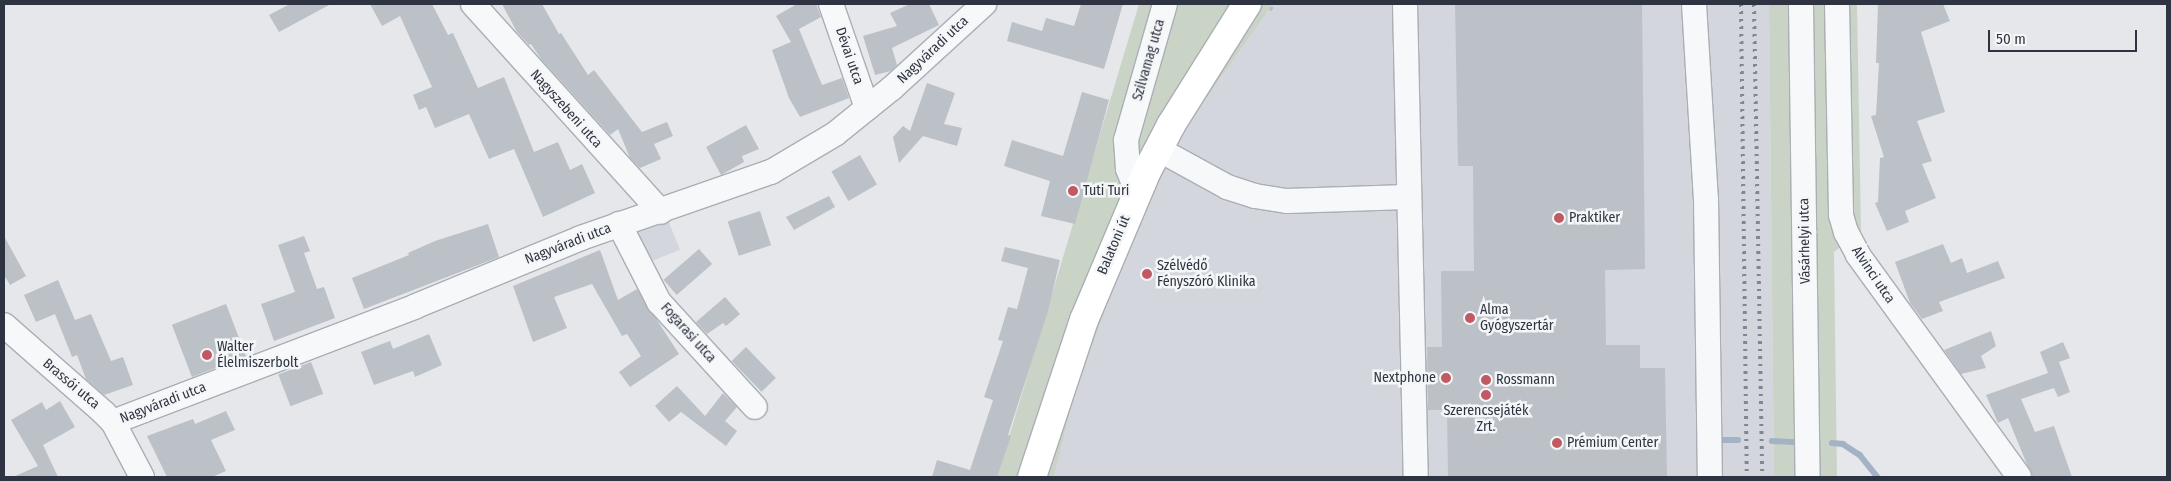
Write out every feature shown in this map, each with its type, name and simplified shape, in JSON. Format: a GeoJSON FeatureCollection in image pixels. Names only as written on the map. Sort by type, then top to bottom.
{"type":"FeatureCollection","features":[{"type":"Feature","properties":{"kind":"main road","name":"Balatoni út"},"geometry":{"type":"LineString","coordinates":[[1032,477],[1084,320],[1147,171],[1258,8]]}},
{"type":"Feature","properties":{"kind":"street","name":"Nagyszebeni utca"},"geometry":{"type":"LineString","coordinates":[[473,4],[661,212]]}},
{"type":"Feature","properties":{"kind":"street","name":"Dévai utca"},"geometry":{"type":"LineString","coordinates":[[832,4],[867,108]]}},
{"type":"Feature","properties":{"kind":"street","name":"Nagyváradi utca"},"geometry":{"type":"LineString","coordinates":[[113,422],[619,224],[661,212],[771,172],[828,139],[867,108],[984,4]]}},
{"type":"Feature","properties":{"kind":"street","name":"Szilvamag utca"},"geometry":{"type":"LineString","coordinates":[[1147,171],[1128,169],[1125,149],[1165,4]]}},
{"type":"Feature","properties":{"kind":"street"},"geometry":{"type":"LineString","coordinates":[[1405,4],[1407,197],[1416,477]]}},
{"type":"Feature","properties":{"kind":"street"},"geometry":{"type":"LineString","coordinates":[[1694,4],[1706,199],[1710,477]]}},
{"type":"Feature","properties":{"kind":"street","name":"Vásárhelyi utca"},"geometry":{"type":"LineString","coordinates":[[1801,4],[1808,477]]}},
{"type":"Feature","properties":{"kind":"street","name":"Alvinci utca"},"geometry":{"type":"LineString","coordinates":[[1837,4],[1841,215],[1858,255],[2019,477]]}},
{"type":"Feature","properties":{"kind":"street"},"geometry":{"type":"LineString","coordinates":[[1147,171],[1227,186],[1255,196],[1287,201],[1407,197]]}},
{"type":"Feature","properties":{"kind":"street"},"geometry":{"type":"LineString","coordinates":[[1804,216],[1841,215]]}},
{"type":"Feature","properties":{"kind":"street","name":"Fogarasi utca"},"geometry":{"type":"LineString","coordinates":[[619,224],[659,302],[755,407]]}},
{"type":"Feature","properties":{"kind":"street","name":"Brassói utca"},"geometry":{"type":"LineString","coordinates":[[4,325],[113,422],[142,477]]}},
{"type":"Feature","properties":{"kind":"path"},"geometry":{"type":"LineString","coordinates":[[1258,8],[1274,4]]}},
{"type":"Feature","properties":{"kind":"shaded area"},"geometry":{"type":"Polygon","coordinates":[[[1139,4],[1273,4],[1184,130],[1128,248],[1074,397],[1054,477],[997,477],[1139,4]]]}},
{"type":"Feature","properties":{"kind":"shaded area"},"geometry":{"type":"Polygon","coordinates":[[[1273,4],[1769,4],[1774,477],[1054,477],[1074,397],[1128,248],[1184,130],[1273,4]]]}},
{"type":"Feature","properties":{"kind":"shaded area"},"geometry":{"type":"Polygon","coordinates":[[[1769,4],[1857,4],[1861,231],[1834,252],[1837,477],[1774,477],[1769,4]]]}},
{"type":"Feature","properties":{"kind":"shaded area"},"geometry":{"type":"Polygon","coordinates":[[[668,220],[680,250],[648,263],[636,233],[668,220]]]}},
{"type":"Feature","properties":{"kind":"building"},"geometry":{"type":"Polygon","coordinates":[[[290,4],[331,4],[279,32],[269,15],[290,4]]]}},
{"type":"Feature","properties":{"kind":"building"},"geometry":{"type":"Polygon","coordinates":[[[370,4],[432,4],[448,35],[453,33],[478,88],[504,77],[534,152],[558,142],[570,170],[582,164],[595,193],[543,217],[514,149],[489,159],[469,114],[435,128],[426,107],[419,110],[413,95],[432,87],[400,16],[382,26],[370,4]]]}},
{"type":"Feature","properties":{"kind":"building"},"geometry":{"type":"Polygon","coordinates":[[[502,4],[542,4],[559,34],[561,33],[588,75],[594,70],[642,132],[667,122],[673,136],[654,144],[661,159],[640,168],[630,158],[618,129],[610,135],[541,59],[531,44],[529,45],[517,32],[502,4]]]}},
{"type":"Feature","properties":{"kind":"building"},"geometry":{"type":"Polygon","coordinates":[[[797,4],[816,4],[821,17],[799,29],[822,85],[842,78],[849,98],[800,117],[789,98],[772,50],[791,42],[776,16],[797,4]]]}},
{"type":"Feature","properties":{"kind":"building"},"geometry":{"type":"Polygon","coordinates":[[[910,4],[929,4],[939,25],[892,48],[897,65],[891,71],[875,75],[863,36],[897,26],[890,13],[910,4]]]}},
{"type":"Feature","properties":{"kind":"building"},"geometry":{"type":"Polygon","coordinates":[[[1081,4],[1123,4],[1104,69],[1007,41],[1012,22],[1042,31],[1046,18],[1074,26],[1081,4]]]}},
{"type":"Feature","properties":{"kind":"building","name":"Praktiker"},"geometry":{"type":"Polygon","coordinates":[[[1455,4],[1642,4],[1645,269],[1605,270],[1606,345],[1640,345],[1640,368],[1665,368],[1667,477],[1448,477],[1447,410],[1428,410],[1427,347],[1442,347],[1441,271],[1474,271],[1473,166],[1458,166],[1455,4]]]}},
{"type":"Feature","properties":{"kind":"building"},"geometry":{"type":"Polygon","coordinates":[[[1878,4],[1943,4],[1950,21],[1921,32],[1945,112],[1917,121],[1932,161],[1922,164],[1936,198],[1905,211],[1909,222],[1887,231],[1875,203],[1878,202],[1880,158],[1884,157],[1871,116],[1876,115],[1879,63],[1876,63],[1878,4]]]}},
{"type":"Feature","properties":{"kind":"building"},"geometry":{"type":"Polygon","coordinates":[[[927,83],[955,93],[944,124],[962,128],[957,146],[923,136],[899,163],[893,137],[903,126],[910,131],[927,83]]]}},
{"type":"Feature","properties":{"kind":"building"},"geometry":{"type":"Polygon","coordinates":[[[1082,92],[1109,100],[1075,224],[1041,216],[1050,181],[1004,166],[1012,140],[1063,156],[1082,92]]]}},
{"type":"Feature","properties":{"kind":"building"},"geometry":{"type":"Polygon","coordinates":[[[746,125],[759,149],[742,156],[744,162],[721,175],[706,147],[746,125]]]}},
{"type":"Feature","properties":{"kind":"building"},"geometry":{"type":"Polygon","coordinates":[[[860,155],[877,184],[848,201],[831,172],[860,155]]]}},
{"type":"Feature","properties":{"kind":"building"},"geometry":{"type":"Polygon","coordinates":[[[829,196],[835,207],[794,230],[786,217],[829,196]]]}},
{"type":"Feature","properties":{"kind":"building"},"geometry":{"type":"Polygon","coordinates":[[[760,211],[771,245],[739,256],[728,222],[760,211]]]}},
{"type":"Feature","properties":{"kind":"building"},"geometry":{"type":"Polygon","coordinates":[[[488,224],[499,257],[364,309],[352,278],[409,255],[408,253],[435,241],[488,224]]]}},
{"type":"Feature","properties":{"kind":"building"},"geometry":{"type":"Polygon","coordinates":[[[4,236],[26,276],[10,285],[4,275],[4,236]]]}},
{"type":"Feature","properties":{"kind":"building"},"geometry":{"type":"Polygon","coordinates":[[[304,236],[310,251],[304,253],[317,289],[324,287],[335,318],[274,341],[261,304],[295,292],[278,245],[304,236]]]}},
{"type":"Feature","properties":{"kind":"building"},"geometry":{"type":"Polygon","coordinates":[[[1943,244],[1951,263],[1962,258],[1967,273],[1998,261],[2005,278],[1939,302],[1943,311],[1922,319],[1910,303],[1895,262],[1943,244]]]}},
{"type":"Feature","properties":{"kind":"building"},"geometry":{"type":"Polygon","coordinates":[[[1005,247],[1060,260],[1048,311],[1008,435],[1011,436],[997,477],[932,477],[937,460],[970,470],[993,400],[984,397],[1003,341],[998,340],[1008,307],[1017,309],[1028,268],[1001,261],[1005,247]]]}},
{"type":"Feature","properties":{"kind":"building"},"geometry":{"type":"Polygon","coordinates":[[[699,249],[712,264],[677,295],[664,280],[699,249]]]}},
{"type":"Feature","properties":{"kind":"building"},"geometry":{"type":"Polygon","coordinates":[[[600,250],[618,300],[637,289],[679,354],[630,387],[619,372],[641,356],[627,334],[622,336],[592,284],[554,297],[567,328],[533,342],[513,286],[600,250]]]}},
{"type":"Feature","properties":{"kind":"building"},"geometry":{"type":"Polygon","coordinates":[[[58,280],[75,320],[91,314],[111,361],[123,357],[133,385],[104,395],[86,379],[77,355],[72,357],[55,314],[36,322],[24,295],[58,280]]]}},
{"type":"Feature","properties":{"kind":"building"},"geometry":{"type":"Polygon","coordinates":[[[725,297],[740,314],[726,326],[723,323],[707,334],[696,322],[725,297]]]}},
{"type":"Feature","properties":{"kind":"building"},"geometry":{"type":"Polygon","coordinates":[[[226,304],[246,356],[192,377],[172,325],[226,304]]]}},
{"type":"Feature","properties":{"kind":"building"},"geometry":{"type":"Polygon","coordinates":[[[1991,331],[1996,346],[1981,356],[1986,368],[1961,374],[1944,350],[1991,331]]]}},
{"type":"Feature","properties":{"kind":"building"},"geometry":{"type":"Polygon","coordinates":[[[429,334],[442,365],[415,377],[413,371],[374,385],[361,352],[390,341],[393,349],[429,334]]]}},
{"type":"Feature","properties":{"kind":"building"},"geometry":{"type":"Polygon","coordinates":[[[2063,342],[2070,358],[2059,362],[2070,392],[2058,397],[2054,388],[2021,399],[2035,432],[2054,426],[2072,477],[2032,477],[2008,418],[1998,423],[1986,395],[2048,373],[2040,352],[2063,342]]]}},
{"type":"Feature","properties":{"kind":"building"},"geometry":{"type":"Polygon","coordinates":[[[746,347],[776,378],[761,392],[732,361],[746,347]]]}},
{"type":"Feature","properties":{"kind":"building"},"geometry":{"type":"Polygon","coordinates":[[[311,362],[323,394],[291,406],[278,375],[311,362]]]}},
{"type":"Feature","properties":{"kind":"building"},"geometry":{"type":"Polygon","coordinates":[[[677,386],[705,416],[723,393],[737,407],[725,421],[737,431],[726,446],[681,412],[669,422],[655,406],[677,386]]]}},
{"type":"Feature","properties":{"kind":"building"},"geometry":{"type":"Polygon","coordinates":[[[60,401],[75,427],[43,445],[58,477],[13,477],[38,466],[11,420],[42,402],[46,410],[60,401]]]}},
{"type":"Feature","properties":{"kind":"building"},"geometry":{"type":"Polygon","coordinates":[[[226,411],[235,430],[211,440],[226,471],[212,477],[167,477],[147,436],[193,419],[195,424],[226,411]]]}},
{"type":"Feature","properties":{"kind":"waterway"},"geometry":{"type":"LineString","coordinates":[[1717,440],[1738,440]]}},
{"type":"Feature","properties":{"kind":"waterway"},"geometry":{"type":"LineString","coordinates":[[1772,441],[1793,442]]}},
{"type":"Feature","properties":{"kind":"waterway"},"geometry":{"type":"LineString","coordinates":[[1832,443],[1843,444],[1860,455],[1878,477]]}},
{"type":"Feature","properties":{"kind":"railway"},"geometry":{"type":"LineString","coordinates":[[1741,4],[1747,477]]}},
{"type":"Feature","properties":{"kind":"railway"},"geometry":{"type":"LineString","coordinates":[[1754,4],[1762,477]]}},
{"type":"Feature","properties":{"kind":"place","name":"Tuti Turi"},"geometry":{"type":"Point","coordinates":[1073,191]}},
{"type":"Feature","properties":{"kind":"place","name":"Praktiker"},"geometry":{"type":"Point","coordinates":[1559,218]}},
{"type":"Feature","properties":{"kind":"place","name":"Szélvédő Fényszóró Klinika"},"geometry":{"type":"Point","coordinates":[1147,274]}},
{"type":"Feature","properties":{"kind":"place","name":"Alma Gyógyszertár"},"geometry":{"type":"Point","coordinates":[1470,318]}},
{"type":"Feature","properties":{"kind":"place","name":"Walter Élelmiszerbolt"},"geometry":{"type":"Point","coordinates":[207,355]}},
{"type":"Feature","properties":{"kind":"place","name":"Nextphone"},"geometry":{"type":"Point","coordinates":[1446,378]}},
{"type":"Feature","properties":{"kind":"place","name":"Rossmann"},"geometry":{"type":"Point","coordinates":[1486,380]}},
{"type":"Feature","properties":{"kind":"place","name":"Szerencsejáték Zrt."},"geometry":{"type":"Point","coordinates":[1486,395]}},
{"type":"Feature","properties":{"kind":"place","name":"Prémium Center"},"geometry":{"type":"Point","coordinates":[1557,443]}}]}
